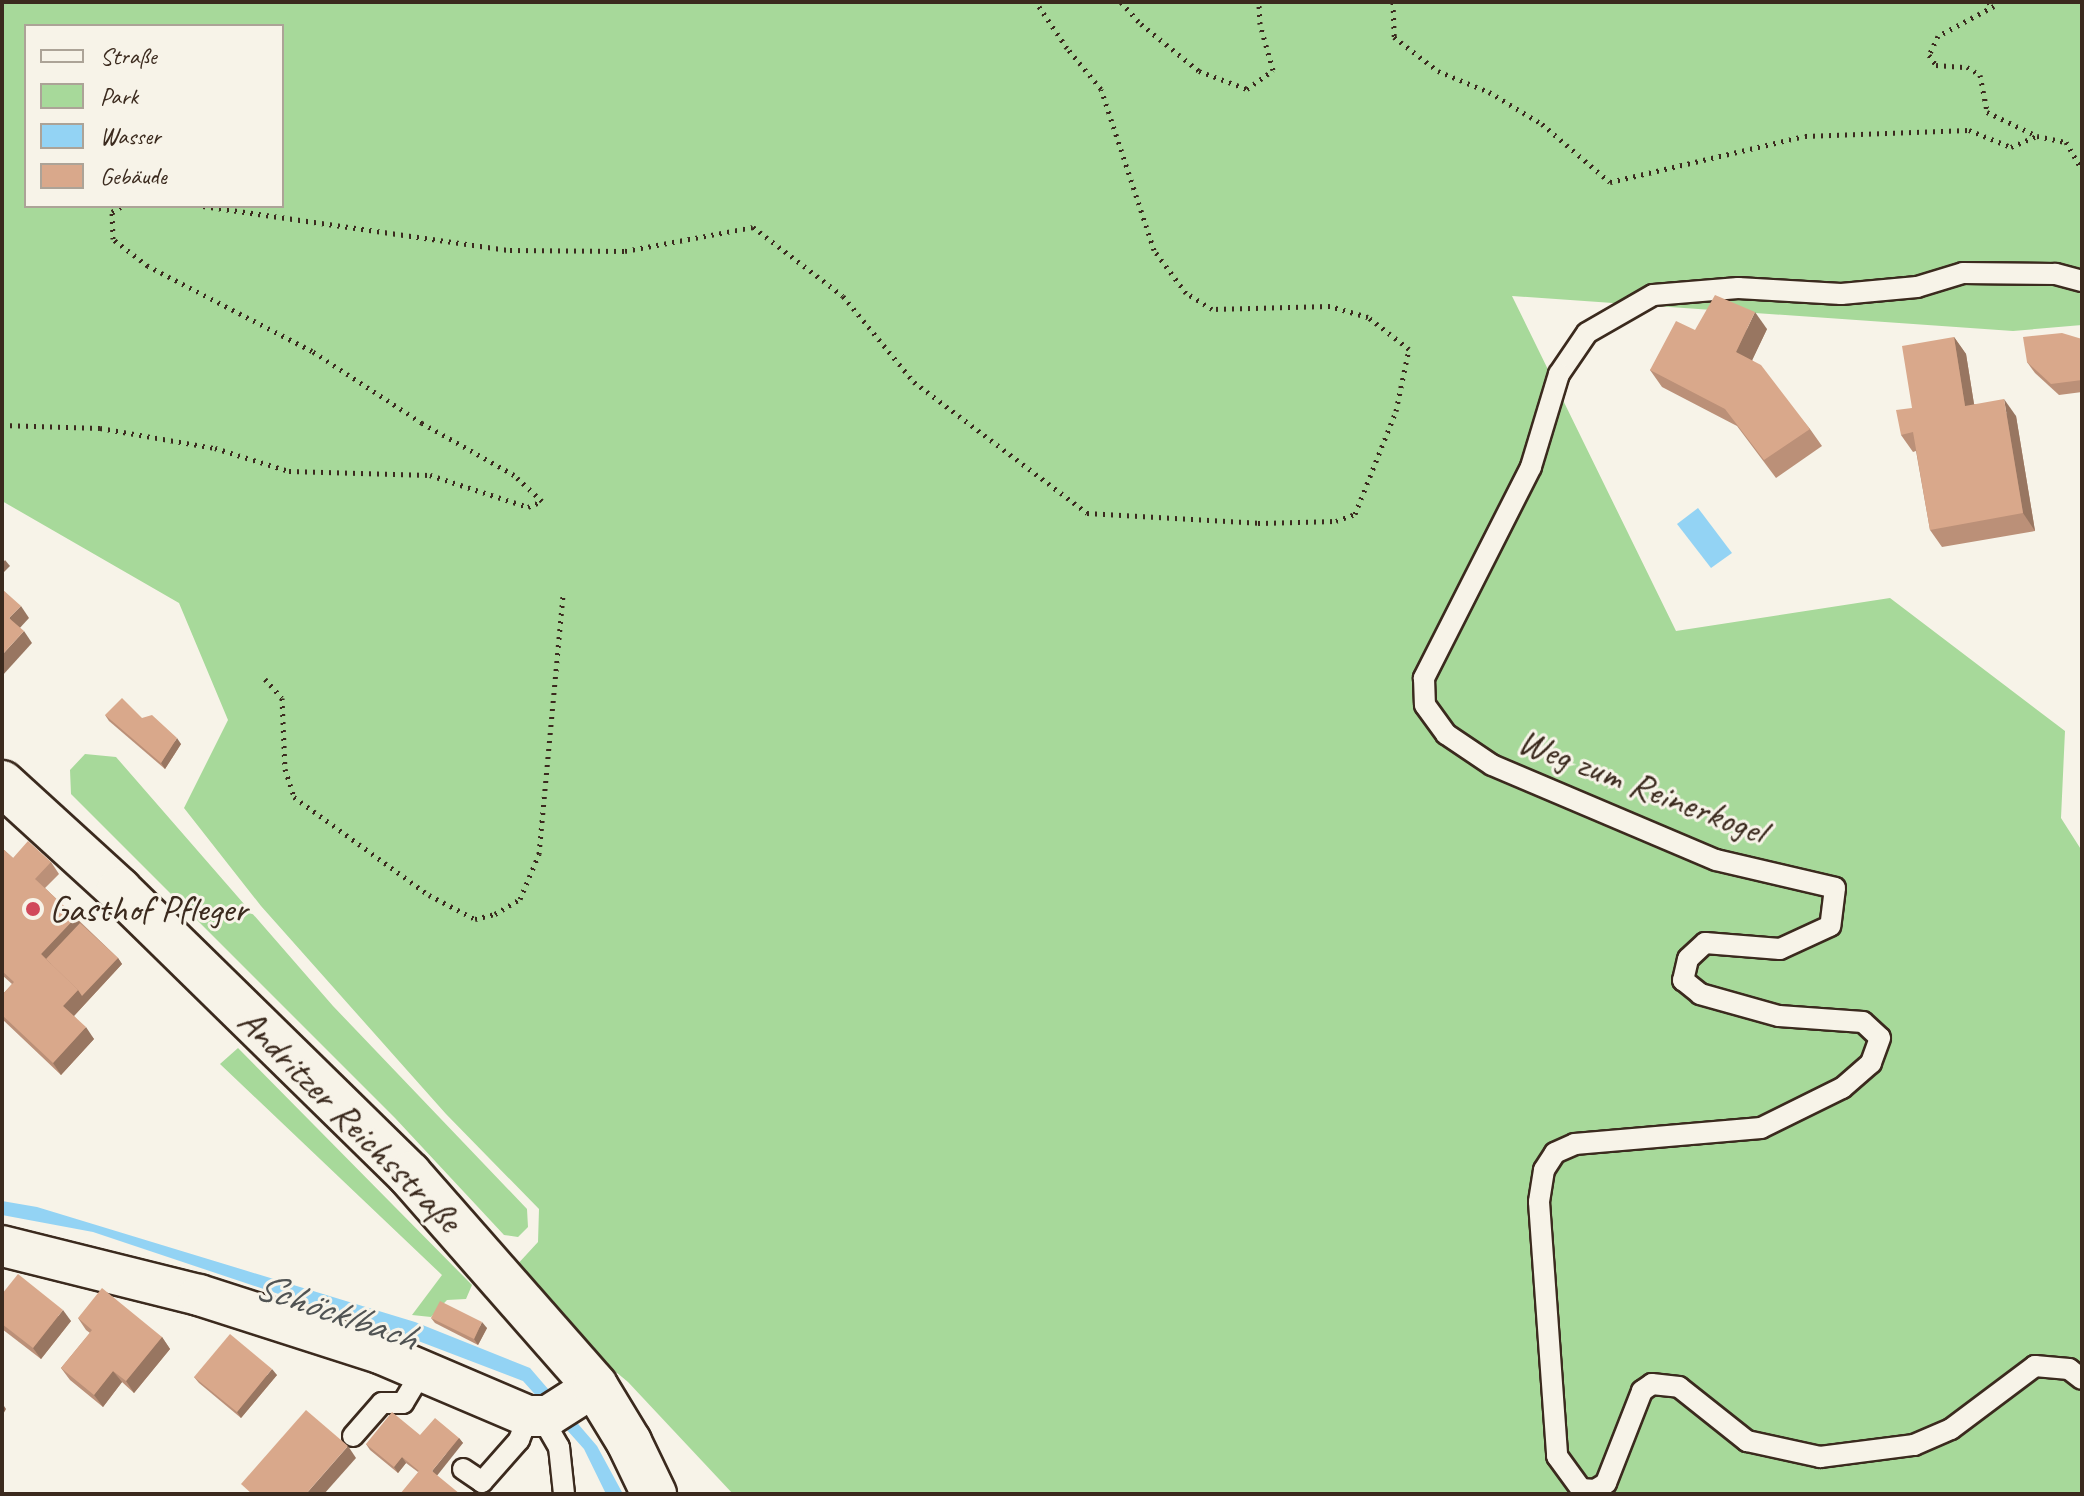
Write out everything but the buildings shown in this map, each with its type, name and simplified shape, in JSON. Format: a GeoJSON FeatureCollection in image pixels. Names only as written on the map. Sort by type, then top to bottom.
{"type":"FeatureCollection","features":[{"type":"Feature","properties":{"kind":"main road","name":"Andritzer Reichsstraße"},"geometry":{"type":"LineString","coordinates":[[2,783],[119,890],[409,1174],[556,1407],[629,1442],[654,1494]]}},
{"type":"Feature","properties":{"kind":"street"},"geometry":{"type":"LineString","coordinates":[[2,1246],[199,1295],[380,1353],[422,1371],[556,1407]]}},
{"type":"Feature","properties":{"kind":"lane","name":"Weg zum Reinerkogel"},"geometry":{"type":"LineString","coordinates":[[2082,281],[2055,274],[1963,273],[1917,287],[1841,294],[1738,288],[1653,295],[1587,333],[1559,374],[1531,467],[1424,678],[1425,705],[1446,734],[1492,765],[1716,860],[1835,888],[1830,926],[1780,949],[1705,943],[1688,959],[1683,980],[1700,994],[1779,1016],[1863,1022],[1880,1038],[1871,1063],[1842,1088],[1761,1128],[1575,1144],[1555,1153],[1544,1170],[1539,1202],[1557,1456],[1581,1489],[1595,1490],[1606,1483],[1642,1391],[1652,1384],[1679,1387],[1747,1441],[1820,1457],[1914,1445],[1926,1440],[1951,1429],[2035,1366],[2069,1369],[2082,1379]]}},
{"type":"Feature","properties":{"kind":"lane"},"geometry":{"type":"LineString","coordinates":[[353,1436],[382,1403],[403,1403],[422,1371]]}},
{"type":"Feature","properties":{"kind":"lane"},"geometry":{"type":"LineString","coordinates":[[463,1469],[482,1482],[519,1440],[556,1407]]}},
{"type":"Feature","properties":{"kind":"lane"},"geometry":{"type":"LineString","coordinates":[[556,1407],[564,1494]]}},
{"type":"Feature","properties":{"kind":"path"},"geometry":{"type":"LineString","coordinates":[[217,208],[510,250],[625,251],[753,227],[843,296],[914,382],[1087,513],[1258,523],[1336,521],[1355,514],[1396,411],[1409,349],[1368,317],[1330,306],[1212,309],[1186,293],[1154,250],[1101,89],[1067,48],[1036,2]]}},
{"type":"Feature","properties":{"kind":"path"},"geometry":{"type":"LineString","coordinates":[[1121,2],[1141,24],[1199,71],[1247,89],[1273,70],[1260,24],[1259,2]]}},
{"type":"Feature","properties":{"kind":"path"},"geometry":{"type":"LineString","coordinates":[[1393,2],[1394,37],[1438,71],[1489,92],[1542,124],[1610,182],[1805,136],[1969,130],[2011,147],[2037,136]]}},
{"type":"Feature","properties":{"kind":"path"},"geometry":{"type":"LineString","coordinates":[[1988,2],[1994,6],[1938,36],[1929,55],[1936,65],[1967,67],[1980,75],[1987,112],[2037,136],[2066,142],[2082,170]]}},
{"type":"Feature","properties":{"kind":"path"},"geometry":{"type":"LineString","coordinates":[[2,425],[100,428],[215,448],[289,471],[430,475],[528,507],[542,501],[514,475],[422,423],[312,351],[148,266],[113,239],[112,212],[119,208]]}},
{"type":"Feature","properties":{"kind":"path"},"geometry":{"type":"LineString","coordinates":[[265,679],[282,698],[285,769],[294,797],[429,895],[475,919],[495,914],[520,899],[539,854],[563,596]]}},
{"type":"Feature","properties":{"kind":"green space"},"geometry":{"type":"Polygon","coordinates":[[[2,2],[2082,2],[2082,325],[2013,331],[1512,296],[1676,631],[1890,598],[2065,731],[2061,818],[2082,851],[2082,1494],[733,1494],[628,1382],[504,1279],[538,1242],[539,1209],[446,1114],[261,906],[184,808],[228,720],[179,603],[2,501],[2,2]]]}},
{"type":"Feature","properties":{"kind":"green space"},"geometry":{"type":"Polygon","coordinates":[[[85,754],[116,757],[333,1006],[527,1209],[528,1227],[518,1237],[504,1235],[395,1118],[71,794],[70,770],[85,754]]]}},
{"type":"Feature","properties":{"kind":"green space"},"geometry":{"type":"Polygon","coordinates":[[[238,1048],[472,1285],[466,1299],[447,1300],[431,1317],[412,1315],[442,1275],[220,1064],[238,1048]]]}},
{"type":"Feature","properties":{"kind":"water"},"geometry":{"type":"Polygon","coordinates":[[[1698,508],[1732,553],[1711,568],[1677,524],[1698,508]]]}},
{"type":"Feature","properties":{"kind":"water","name":"Schöcklbach"},"geometry":{"type":"Polygon","coordinates":[[[2,1201],[37,1207],[415,1322],[530,1368],[597,1446],[623,1494],[606,1494],[584,1449],[523,1381],[413,1339],[93,1232],[2,1215],[2,1201]]]}},
{"type":"Feature","properties":{"kind":"place","name":"Gasthof Pfleger"},"geometry":{"type":"Point","coordinates":[33,909]}}]}
